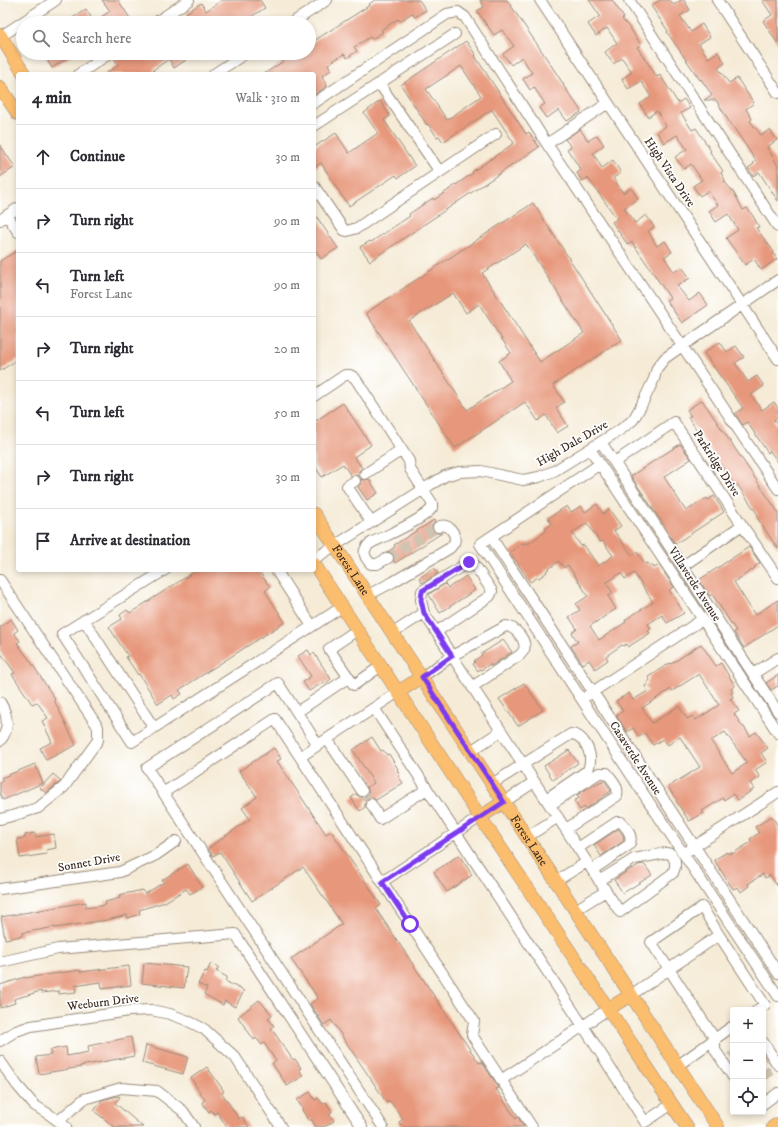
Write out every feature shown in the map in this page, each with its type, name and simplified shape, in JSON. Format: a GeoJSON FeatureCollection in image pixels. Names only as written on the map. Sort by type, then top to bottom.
{"type":"FeatureCollection","features":[{"type":"Feature","properties":{"kind":"main road"},"geometry":{"type":"LineString","coordinates":[[0,36],[23,72]]}},
{"type":"Feature","properties":{"kind":"main road"},"geometry":{"type":"LineString","coordinates":[[0,87],[16,111]]}},
{"type":"Feature","properties":{"kind":"main road","name":"Forest Lane"},"geometry":{"type":"LineString","coordinates":[[316,517],[718,1127]]}},
{"type":"Feature","properties":{"kind":"main road"},"geometry":{"type":"LineString","coordinates":[[316,567],[480,817],[687,1127]]}},
{"type":"Feature","properties":{"kind":"main road"},"geometry":{"type":"LineString","coordinates":[[398,692],[422,677]]}},
{"type":"Feature","properties":{"kind":"main road"},"geometry":{"type":"LineString","coordinates":[[480,817],[504,802]]}},
{"type":"Feature","properties":{"kind":"main road"},"geometry":{"type":"LineString","coordinates":[[608,1009],[631,995]]}},
{"type":"Feature","properties":{"kind":"main road"},"geometry":{"type":"LineString","coordinates":[[773,1127],[778,1124]]}},
{"type":"Feature","properties":{"kind":"street"},"geometry":{"type":"LineString","coordinates":[[31,16],[56,0]]}},
{"type":"Feature","properties":{"kind":"street"},"geometry":{"type":"LineString","coordinates":[[165,16],[189,0]]}},
{"type":"Feature","properties":{"kind":"street"},"geometry":{"type":"LineString","coordinates":[[303,16],[327,0]]}},
{"type":"Feature","properties":{"kind":"street","name":"High Vista Drive"},"geometry":{"type":"LineString","coordinates":[[540,0],[778,359]]}},
{"type":"Feature","properties":{"kind":"street"},"geometry":{"type":"LineString","coordinates":[[629,0],[778,226]]}},
{"type":"Feature","properties":{"kind":"street"},"geometry":{"type":"LineString","coordinates":[[717,0],[778,92]]}},
{"type":"Feature","properties":{"kind":"street"},"geometry":{"type":"LineString","coordinates":[[316,102],[447,14],[458,12],[465,17],[547,144],[778,489]]}},
{"type":"Feature","properties":{"kind":"street"},"geometry":{"type":"LineString","coordinates":[[0,36],[16,26]]}},
{"type":"Feature","properties":{"kind":"street"},"geometry":{"type":"LineString","coordinates":[[316,125],[455,34]]}},
{"type":"Feature","properties":{"kind":"street"},"geometry":{"type":"LineString","coordinates":[[82,72],[100,60]]}},
{"type":"Feature","properties":{"kind":"street"},"geometry":{"type":"LineString","coordinates":[[217,72],[235,60]]}},
{"type":"Feature","properties":{"kind":"street"},"geometry":{"type":"LineString","coordinates":[[379,83],[440,172]]}},
{"type":"Feature","properties":{"kind":"street"},"geometry":{"type":"LineString","coordinates":[[547,144],[608,103]]}},
{"type":"Feature","properties":{"kind":"street"},"geometry":{"type":"LineString","coordinates":[[316,189],[344,230],[347,231],[357,228],[496,134]]}},
{"type":"Feature","properties":{"kind":"street"},"geometry":{"type":"LineString","coordinates":[[16,209],[3,217],[16,230]]}},
{"type":"Feature","properties":{"kind":"street","name":"High Dale Drive"},"geometry":{"type":"LineString","coordinates":[[316,558],[445,476],[459,472],[481,471],[523,480],[539,477],[554,471],[620,430],[633,420],[642,406],[654,379],[657,368],[665,358],[778,280]]}},
{"type":"Feature","properties":{"kind":"street"},"geometry":{"type":"LineString","coordinates":[[316,395],[345,375],[353,376],[409,461],[410,469],[432,503],[432,508],[424,516],[385,537],[370,543],[364,552],[371,564],[377,564],[388,558]]}},
{"type":"Feature","properties":{"kind":"street","name":"Parkridge Drive"},"geometry":{"type":"LineString","coordinates":[[615,462],[674,422],[778,578]]}},
{"type":"Feature","properties":{"kind":"street"},"geometry":{"type":"LineString","coordinates":[[601,442],[778,712]]}},
{"type":"Feature","properties":{"kind":"street","name":"Villaverde Avenue"},"geometry":{"type":"LineString","coordinates":[[590,449],[778,733]]}},
{"type":"Feature","properties":{"kind":"street"},"geometry":{"type":"LineString","coordinates":[[365,474],[402,450]]}},
{"type":"Feature","properties":{"kind":"street","name":"Casaverde Avenue"},"geometry":{"type":"LineString","coordinates":[[599,461],[480,544],[778,996]]}},
{"type":"Feature","properties":{"kind":"street"},"geometry":{"type":"LineString","coordinates":[[354,481],[347,486],[371,522]]}},
{"type":"Feature","properties":{"kind":"street"},"geometry":{"type":"LineString","coordinates":[[368,595],[450,548],[454,543],[455,538],[453,533],[446,525],[441,525],[438,527]]}},
{"type":"Feature","properties":{"kind":"street"},"geometry":{"type":"LineString","coordinates":[[683,566],[742,526]]}},
{"type":"Feature","properties":{"kind":"street","name":"Casaverde Avenue"},"geometry":{"type":"LineString","coordinates":[[491,537],[778,973]]}},
{"type":"Feature","properties":{"kind":"street"},"geometry":{"type":"LineString","coordinates":[[436,632],[490,596],[492,591],[474,564],[469,562],[422,591],[421,600],[424,613],[436,632],[501,731],[522,764],[566,829],[599,881],[620,912],[673,873],[675,861],[671,854],[666,853],[641,857],[634,859],[599,881]]}},
{"type":"Feature","properties":{"kind":"street"},"geometry":{"type":"LineString","coordinates":[[162,572],[62,634],[132,742],[342,607]]}},
{"type":"Feature","properties":{"kind":"street"},"geometry":{"type":"LineString","coordinates":[[277,572],[312,626]]}},
{"type":"Feature","properties":{"kind":"street"},"geometry":{"type":"LineString","coordinates":[[0,580],[98,727],[98,740],[64,787],[38,808],[0,819]]}},
{"type":"Feature","properties":{"kind":"street"},"geometry":{"type":"LineString","coordinates":[[393,634],[424,613]]}},
{"type":"Feature","properties":{"kind":"street"},"geometry":{"type":"LineString","coordinates":[[582,699],[703,619]]}},
{"type":"Feature","properties":{"kind":"street"},"geometry":{"type":"LineString","coordinates":[[84,620],[154,728]]}},
{"type":"Feature","properties":{"kind":"street"},"geometry":{"type":"LineString","coordinates":[[422,677],[452,656],[506,626],[511,627],[518,632],[524,643],[524,650],[520,655],[472,687]]}},
{"type":"Feature","properties":{"kind":"street"},"geometry":{"type":"LineString","coordinates":[[357,630],[329,649],[354,685],[381,666]]}},
{"type":"Feature","properties":{"kind":"street"},"geometry":{"type":"LineString","coordinates":[[753,674],[778,658]]}},
{"type":"Feature","properties":{"kind":"street"},"geometry":{"type":"LineString","coordinates":[[297,712],[349,677]]}},
{"type":"Feature","properties":{"kind":"street"},"geometry":{"type":"LineString","coordinates":[[318,745],[278,683],[147,768],[383,1127]]}},
{"type":"Feature","properties":{"kind":"street"},"geometry":{"type":"LineString","coordinates":[[300,756],[398,692]]}},
{"type":"Feature","properties":{"kind":"street"},"geometry":{"type":"LineString","coordinates":[[0,702],[8,720],[5,735],[0,741]]}},
{"type":"Feature","properties":{"kind":"street"},"geometry":{"type":"LineString","coordinates":[[374,708],[646,1124],[672,1104]]}},
{"type":"Feature","properties":{"kind":"street"},"geometry":{"type":"LineString","coordinates":[[163,793],[275,719],[474,1021],[472,1035],[532,1127]]}},
{"type":"Feature","properties":{"kind":"street"},"geometry":{"type":"LineString","coordinates":[[471,751],[501,731]]}},
{"type":"Feature","properties":{"kind":"street"},"geometry":{"type":"LineString","coordinates":[[492,784],[571,734],[576,734],[581,737],[589,751],[590,760],[588,770],[548,802]]}},
{"type":"Feature","properties":{"kind":"street"},"geometry":{"type":"LineString","coordinates":[[327,739],[362,791]]}},
{"type":"Feature","properties":{"kind":"street"},"geometry":{"type":"LineString","coordinates":[[548,802],[599,773],[607,773],[615,783],[618,790],[616,796],[566,829]]}},
{"type":"Feature","properties":{"kind":"street"},"geometry":{"type":"LineString","coordinates":[[504,802],[534,782]]}},
{"type":"Feature","properties":{"kind":"street"},"geometry":{"type":"LineString","coordinates":[[371,804],[380,819],[427,789]]}},
{"type":"Feature","properties":{"kind":"street"},"geometry":{"type":"LineString","coordinates":[[684,853],[778,792]]}},
{"type":"Feature","properties":{"kind":"street"},"geometry":{"type":"LineString","coordinates":[[382,882],[480,817]]}},
{"type":"Feature","properties":{"kind":"street"},"geometry":{"type":"LineString","coordinates":[[527,837],[558,817]]}},
{"type":"Feature","properties":{"kind":"street"},"geometry":{"type":"LineString","coordinates":[[556,881],[590,866],[629,845],[632,841],[623,824],[621,822],[617,822],[578,848]]}},
{"type":"Feature","properties":{"kind":"street","name":"Sonnet Drive"},"geometry":{"type":"LineString","coordinates":[[0,889],[120,872],[156,855],[176,841]]}},
{"type":"Feature","properties":{"kind":"street"},"geometry":{"type":"LineString","coordinates":[[575,910],[606,891]]}},
{"type":"Feature","properties":{"kind":"street"},"geometry":{"type":"LineString","coordinates":[[730,1068],[727,1059],[715,1050],[714,1039],[651,942],[702,907],[765,1005],[762,1007]]}},
{"type":"Feature","properties":{"kind":"street"},"geometry":{"type":"LineString","coordinates":[[0,962],[58,949],[235,934],[362,1127]]}},
{"type":"Feature","properties":{"kind":"street"},"geometry":{"type":"LineString","coordinates":[[631,995],[719,935]]}},
{"type":"Feature","properties":{"kind":"street"},"geometry":{"type":"LineString","coordinates":[[501,1080],[608,1009]]}},
{"type":"Feature","properties":{"kind":"street","name":"Weeburn Drive"},"geometry":{"type":"LineString","coordinates":[[0,1041],[16,1031],[31,1026],[129,1011],[151,1010],[170,1014],[204,1029],[235,1057],[281,1127]]}},
{"type":"Feature","properties":{"kind":"street"},"geometry":{"type":"LineString","coordinates":[[677,1066],[730,1028]]}},
{"type":"Feature","properties":{"kind":"street"},"geometry":{"type":"LineString","coordinates":[[763,1043],[767,1054],[776,1067]]}},
{"type":"Feature","properties":{"kind":"street"},"geometry":{"type":"LineString","coordinates":[[0,1061],[17,1085],[34,1105],[62,1124],[84,1098],[121,1088],[156,1091],[183,1111],[194,1127]]}},
{"type":"Feature","properties":{"kind":"street"},"geometry":{"type":"LineString","coordinates":[[766,1102],[778,1093]]}},
{"type":"Feature","properties":{"kind":"building"},"geometry":{"type":"Polygon","coordinates":[[[102,0],[118,0],[128,16],[103,16],[110,11],[102,0]]]}},
{"type":"Feature","properties":{"kind":"building"},"geometry":{"type":"Polygon","coordinates":[[[222,0],[260,0],[265,8],[252,16],[188,16],[186,13],[201,3],[206,11],[222,0]]]}},
{"type":"Feature","properties":{"kind":"building"},"geometry":{"type":"Polygon","coordinates":[[[375,0],[419,0],[426,10],[415,17],[412,13],[400,21],[398,19],[381,30],[383,32],[372,39],[370,37],[354,47],[357,51],[347,58],[344,54],[328,64],[331,70],[322,76],[327,86],[316,94],[316,72],[267,72],[285,60],[316,60],[316,40],[370,5],[369,4],[375,0]]]}},
{"type":"Feature","properties":{"kind":"building"},"geometry":{"type":"Polygon","coordinates":[[[480,0],[507,0],[581,112],[567,121],[559,110],[546,118],[539,108],[545,104],[534,87],[530,90],[523,79],[532,73],[522,57],[511,65],[503,54],[514,46],[502,30],[494,35],[477,11],[484,7],[480,0]]]}},
{"type":"Feature","properties":{"kind":"building"},"geometry":{"type":"Polygon","coordinates":[[[589,0],[612,0],[624,18],[622,19],[641,45],[637,47],[657,77],[660,75],[678,103],[684,99],[690,108],[681,113],[692,130],[696,128],[723,171],[721,173],[725,180],[724,181],[734,193],[743,210],[747,208],[753,216],[759,227],[756,228],[774,252],[773,253],[777,259],[761,270],[754,259],[745,265],[726,238],[738,230],[728,214],[716,222],[709,211],[718,205],[708,191],[700,196],[693,186],[702,180],[691,164],[684,169],[675,157],[687,149],[677,135],[664,143],[657,132],[666,126],[657,111],[648,117],[640,104],[651,97],[641,81],[628,89],[622,79],[632,72],[622,58],[613,64],[605,52],[617,43],[607,28],[596,36],[588,24],[600,16],[589,0]]]}},
{"type":"Feature","properties":{"kind":"building"},"geometry":{"type":"Polygon","coordinates":[[[660,0],[670,0],[674,5],[681,0],[684,0],[690,10],[680,16],[691,32],[702,24],[710,37],[699,44],[708,58],[718,52],[725,63],[718,68],[729,83],[737,78],[754,103],[746,109],[752,119],[750,121],[761,135],[770,130],[777,140],[767,147],[778,166],[778,201],[759,172],[753,176],[748,168],[756,161],[716,100],[704,100],[712,95],[667,32],[668,31],[651,6],[660,0]]]}},
{"type":"Feature","properties":{"kind":"building"},"geometry":{"type":"Polygon","coordinates":[[[762,0],[778,0],[778,44],[763,21],[772,15],[762,0]]]}},
{"type":"Feature","properties":{"kind":"building"},"geometry":{"type":"Polygon","coordinates":[[[86,9],[90,16],[76,16],[86,9]]]}},
{"type":"Feature","properties":{"kind":"building"},"geometry":{"type":"Polygon","coordinates":[[[466,41],[526,134],[529,132],[539,147],[370,261],[360,247],[370,241],[371,242],[410,216],[409,214],[433,198],[434,200],[514,143],[492,110],[443,142],[439,136],[437,137],[428,124],[427,125],[401,85],[466,41]],[[461,66],[426,89],[447,120],[481,96],[461,66]]]}},
{"type":"Feature","properties":{"kind":"building"},"geometry":{"type":"Polygon","coordinates":[[[47,60],[64,60],[52,68],[47,60]]]}},
{"type":"Feature","properties":{"kind":"building"},"geometry":{"type":"Polygon","coordinates":[[[115,60],[168,60],[153,70],[154,72],[108,72],[118,65],[115,60]]]}},
{"type":"Feature","properties":{"kind":"building"},"geometry":{"type":"Polygon","coordinates":[[[170,60],[186,60],[174,68],[170,60]]]}},
{"type":"Feature","properties":{"kind":"building"},"geometry":{"type":"Polygon","coordinates":[[[380,101],[390,116],[384,120],[415,166],[398,178],[396,175],[349,206],[321,163],[316,167],[316,146],[336,133],[349,153],[378,133],[364,113],[380,101]]]}},
{"type":"Feature","properties":{"kind":"building"},"geometry":{"type":"Polygon","coordinates":[[[580,129],[588,141],[597,135],[604,145],[593,153],[602,168],[613,160],[621,173],[613,178],[623,193],[631,188],[638,199],[624,208],[635,223],[646,215],[654,227],[648,231],[657,246],[665,241],[672,252],[664,257],[674,272],[682,267],[690,278],[677,286],[689,301],[700,293],[708,305],[682,323],[666,300],[670,298],[632,242],[628,245],[612,222],[617,219],[588,178],[582,181],[577,173],[581,170],[567,149],[571,147],[565,139],[580,129]]]}},
{"type":"Feature","properties":{"kind":"building"},"geometry":{"type":"Polygon","coordinates":[[[0,145],[15,167],[0,177],[0,145]]]}},
{"type":"Feature","properties":{"kind":"building"},"geometry":{"type":"Polygon","coordinates":[[[533,203],[622,340],[553,385],[564,402],[556,408],[568,426],[557,433],[546,415],[538,421],[525,402],[455,448],[366,313],[533,203]],[[526,244],[482,273],[540,362],[584,333],[526,244]],[[453,293],[409,321],[467,410],[511,381],[499,361],[511,353],[479,304],[466,313],[453,293]]]}},
{"type":"Feature","properties":{"kind":"building"},"geometry":{"type":"Polygon","coordinates":[[[316,216],[338,248],[321,259],[316,251],[316,216]]]}},
{"type":"Feature","properties":{"kind":"building"},"geometry":{"type":"Polygon","coordinates":[[[16,251],[16,360],[0,371],[0,261],[16,251]]]}},
{"type":"Feature","properties":{"kind":"building"},"geometry":{"type":"Polygon","coordinates":[[[720,342],[727,352],[736,346],[744,357],[735,363],[748,382],[757,376],[764,386],[751,395],[762,410],[774,402],[778,408],[778,417],[774,420],[778,426],[778,462],[770,451],[768,453],[747,422],[743,425],[735,414],[743,408],[704,353],[720,342]]]}},
{"type":"Feature","properties":{"kind":"building"},"geometry":{"type":"Polygon","coordinates":[[[702,400],[778,512],[778,549],[756,516],[758,515],[737,484],[735,486],[688,417],[691,416],[687,410],[702,400]]]}},
{"type":"Feature","properties":{"kind":"building"},"geometry":{"type":"Polygon","coordinates":[[[343,403],[371,445],[354,457],[362,468],[359,471],[359,476],[351,476],[343,464],[322,477],[316,468],[316,421],[343,403]]]}},
{"type":"Feature","properties":{"kind":"building"},"geometry":{"type":"Polygon","coordinates":[[[680,444],[691,459],[664,477],[686,511],[707,498],[708,500],[714,496],[724,512],[675,544],[631,476],[680,444]]]}},
{"type":"Feature","properties":{"kind":"building"},"geometry":{"type":"Polygon","coordinates":[[[361,479],[369,479],[378,493],[367,500],[358,487],[361,484],[361,479]]]}},
{"type":"Feature","properties":{"kind":"building"},"geometry":{"type":"Polygon","coordinates":[[[597,504],[603,514],[609,509],[621,526],[614,531],[632,555],[637,552],[645,564],[648,563],[654,568],[659,565],[674,587],[669,590],[684,613],[667,623],[662,615],[648,624],[651,629],[648,631],[650,633],[628,647],[627,644],[622,645],[606,656],[608,660],[595,669],[589,660],[583,664],[571,646],[578,642],[572,633],[577,629],[569,617],[580,610],[576,604],[588,596],[568,565],[564,568],[559,561],[539,578],[538,577],[530,582],[510,552],[523,543],[524,544],[527,542],[528,544],[546,531],[545,529],[552,524],[548,518],[567,506],[571,512],[581,506],[585,512],[597,504]],[[587,523],[572,533],[581,546],[584,545],[598,566],[613,556],[603,541],[600,542],[587,523]],[[621,573],[606,583],[613,593],[608,596],[616,609],[590,626],[599,640],[626,622],[625,620],[653,602],[634,573],[625,579],[621,573]]]}},
{"type":"Feature","properties":{"kind":"building"},"geometry":{"type":"Polygon","coordinates":[[[434,520],[435,522],[432,526],[432,530],[437,533],[442,533],[395,563],[391,552],[387,552],[395,547],[394,545],[434,520]]]}},
{"type":"Feature","properties":{"kind":"building"},"geometry":{"type":"Polygon","coordinates":[[[749,547],[760,563],[734,582],[755,615],[778,600],[778,625],[744,648],[734,632],[736,631],[712,594],[710,596],[699,580],[749,547]]]}},
{"type":"Feature","properties":{"kind":"building"},"geometry":{"type":"Polygon","coordinates":[[[434,568],[438,573],[422,583],[419,578],[434,568]]]}},
{"type":"Feature","properties":{"kind":"building"},"geometry":{"type":"Polygon","coordinates":[[[194,572],[259,572],[270,587],[265,591],[285,622],[179,690],[182,694],[174,699],[172,695],[158,704],[126,657],[128,656],[109,627],[122,619],[120,615],[127,610],[130,613],[194,572]]]}},
{"type":"Feature","properties":{"kind":"building"},"geometry":{"type":"Polygon","coordinates":[[[466,576],[475,590],[440,613],[429,594],[445,584],[448,588],[466,576]]]}},
{"type":"Feature","properties":{"kind":"building"},"geometry":{"type":"Polygon","coordinates":[[[11,619],[18,630],[14,633],[20,641],[17,643],[55,699],[54,700],[76,745],[46,760],[40,748],[52,742],[42,721],[48,718],[37,702],[32,704],[12,674],[15,673],[0,652],[0,627],[11,619]]]}},
{"type":"Feature","properties":{"kind":"building"},"geometry":{"type":"Polygon","coordinates":[[[503,640],[512,652],[491,666],[490,664],[478,671],[473,664],[475,662],[474,661],[482,655],[481,654],[503,640]]]}},
{"type":"Feature","properties":{"kind":"building"},"geometry":{"type":"Polygon","coordinates":[[[701,644],[716,666],[721,663],[735,686],[731,689],[733,692],[731,693],[733,697],[730,699],[739,711],[734,714],[750,736],[756,732],[768,748],[761,753],[767,762],[755,770],[760,777],[750,783],[754,789],[738,800],[733,794],[724,800],[723,798],[702,811],[704,813],[689,821],[668,787],[700,767],[680,737],[668,745],[663,739],[653,745],[645,733],[639,737],[633,728],[627,732],[616,715],[623,711],[616,701],[629,693],[633,700],[648,691],[645,686],[650,680],[648,677],[670,663],[671,664],[701,644]],[[699,674],[672,691],[671,689],[642,708],[652,723],[679,706],[687,719],[693,716],[696,720],[719,705],[699,674]],[[725,732],[711,741],[732,773],[747,763],[725,732]]]}},
{"type":"Feature","properties":{"kind":"building"},"geometry":{"type":"Polygon","coordinates":[[[308,650],[311,655],[314,653],[331,679],[325,684],[324,682],[309,691],[303,682],[311,676],[298,656],[308,650]]]}},
{"type":"Feature","properties":{"kind":"building"},"geometry":{"type":"Polygon","coordinates":[[[778,675],[778,686],[771,690],[766,683],[778,675]]]}},
{"type":"Feature","properties":{"kind":"building"},"geometry":{"type":"Polygon","coordinates":[[[524,683],[543,710],[518,726],[499,699],[524,683]]]}},
{"type":"Feature","properties":{"kind":"building"},"geometry":{"type":"Polygon","coordinates":[[[372,737],[381,751],[383,750],[387,755],[389,754],[398,769],[397,770],[400,775],[398,776],[403,783],[376,800],[371,798],[367,799],[365,807],[360,811],[351,798],[356,794],[360,797],[365,797],[368,793],[367,787],[374,783],[353,750],[372,737]]]}},
{"type":"Feature","properties":{"kind":"building"},"geometry":{"type":"Polygon","coordinates":[[[274,748],[281,759],[277,761],[326,834],[331,831],[381,905],[376,909],[479,1063],[482,1062],[499,1088],[496,1089],[516,1119],[518,1117],[524,1127],[402,1127],[399,1122],[403,1119],[390,1101],[387,1103],[331,1020],[324,1025],[310,1004],[318,998],[291,959],[342,924],[303,867],[252,901],[220,852],[213,856],[208,848],[250,819],[242,808],[257,797],[239,771],[274,748]]]}},
{"type":"Feature","properties":{"kind":"building"},"geometry":{"type":"Polygon","coordinates":[[[569,750],[578,763],[553,780],[544,766],[569,750]]]}},
{"type":"Feature","properties":{"kind":"building"},"geometry":{"type":"Polygon","coordinates":[[[35,764],[43,783],[3,800],[0,794],[0,783],[3,781],[1,778],[35,764]]]}},
{"type":"Feature","properties":{"kind":"building"},"geometry":{"type":"Polygon","coordinates":[[[53,774],[61,781],[46,793],[40,788],[53,774]]]}},
{"type":"Feature","properties":{"kind":"building"},"geometry":{"type":"Polygon","coordinates":[[[604,780],[611,791],[586,809],[584,807],[580,810],[574,801],[579,798],[577,795],[604,780]]]}},
{"type":"Feature","properties":{"kind":"building"},"geometry":{"type":"Polygon","coordinates":[[[772,816],[778,826],[778,887],[770,875],[765,878],[763,874],[748,884],[749,886],[741,892],[738,887],[733,889],[714,860],[727,852],[728,854],[731,852],[732,854],[751,842],[750,839],[759,833],[755,827],[772,816]]]}},
{"type":"Feature","properties":{"kind":"building"},"geometry":{"type":"Polygon","coordinates":[[[618,829],[623,835],[624,841],[601,856],[594,845],[618,829]]]}},
{"type":"Feature","properties":{"kind":"building"},"geometry":{"type":"Polygon","coordinates":[[[35,833],[36,837],[54,834],[56,848],[46,850],[47,854],[20,858],[17,839],[25,838],[25,835],[35,833]]]}},
{"type":"Feature","properties":{"kind":"building"},"geometry":{"type":"Polygon","coordinates":[[[459,855],[472,875],[447,892],[434,872],[459,855]]]}},
{"type":"Feature","properties":{"kind":"building"},"geometry":{"type":"Polygon","coordinates":[[[188,864],[202,887],[190,894],[186,889],[165,902],[139,910],[140,914],[128,918],[127,915],[107,920],[55,927],[22,933],[22,936],[5,939],[1,917],[86,902],[86,908],[106,905],[105,902],[120,898],[119,895],[143,890],[145,894],[164,882],[162,880],[188,864]]]}},
{"type":"Feature","properties":{"kind":"building"},"geometry":{"type":"Polygon","coordinates":[[[644,864],[652,875],[623,893],[614,880],[632,868],[633,869],[638,865],[644,864]]]}},
{"type":"Feature","properties":{"kind":"building"},"geometry":{"type":"Polygon","coordinates":[[[144,963],[187,967],[184,988],[142,983],[144,963]]]}},
{"type":"Feature","properties":{"kind":"building"},"geometry":{"type":"Polygon","coordinates":[[[211,963],[219,967],[216,971],[227,977],[225,981],[244,991],[235,1007],[225,1001],[223,1005],[204,994],[207,988],[198,984],[205,971],[207,972],[211,963]]]}},
{"type":"Feature","properties":{"kind":"building"},"geometry":{"type":"Polygon","coordinates":[[[129,966],[131,985],[102,989],[101,982],[75,986],[76,992],[59,994],[59,991],[41,993],[41,991],[14,999],[15,1003],[0,1008],[0,985],[25,977],[129,966]]]}},
{"type":"Feature","properties":{"kind":"building"},"geometry":{"type":"Polygon","coordinates":[[[259,1000],[272,1015],[268,1018],[274,1026],[271,1028],[293,1060],[295,1059],[301,1068],[299,1069],[303,1076],[287,1086],[272,1063],[276,1061],[264,1043],[262,1045],[256,1038],[254,1040],[238,1017],[259,1000]]]}},
{"type":"Feature","properties":{"kind":"building"},"geometry":{"type":"Polygon","coordinates":[[[131,1037],[134,1056],[39,1074],[36,1057],[51,1055],[50,1050],[66,1047],[67,1056],[89,1052],[88,1046],[131,1037]]]}},
{"type":"Feature","properties":{"kind":"building"},"geometry":{"type":"Polygon","coordinates":[[[146,1045],[188,1057],[183,1074],[142,1063],[146,1045]]]}},
{"type":"Feature","properties":{"kind":"building"},"geometry":{"type":"Polygon","coordinates":[[[207,1067],[224,1091],[222,1093],[239,1119],[242,1117],[249,1127],[227,1127],[217,1112],[214,1114],[211,1110],[209,1112],[202,1102],[205,1100],[191,1078],[207,1067]]]}},
{"type":"Feature","properties":{"kind":"building"},"geometry":{"type":"Polygon","coordinates":[[[310,1092],[315,1100],[318,1098],[323,1104],[326,1102],[332,1112],[329,1114],[334,1121],[324,1127],[316,1127],[311,1119],[309,1121],[297,1100],[310,1092]]]}},
{"type":"Feature","properties":{"kind":"building"},"geometry":{"type":"Polygon","coordinates":[[[118,1096],[120,1097],[115,1103],[143,1127],[115,1127],[94,1111],[102,1100],[118,1096]]]}},
{"type":"Feature","properties":{"kind":"tunnel"},"geometry":{"type":"LineString","coordinates":[[388,558],[438,527]]}},
{"type":"Feature","properties":{"kind":"tunnel"},"geometry":{"type":"LineString","coordinates":[[362,791],[371,804]]}},
{"type":"Feature","properties":{"kind":"tunnel"},"geometry":{"type":"LineString","coordinates":[[766,1074],[773,1069]]}},
{"type":"Feature","properties":{"kind":"route"},"geometry":{"type":"LineString","coordinates":[[410,924],[382,882],[504,802],[422,677],[452,656],[424,613],[421,600],[422,591],[469,562]]}}]}
